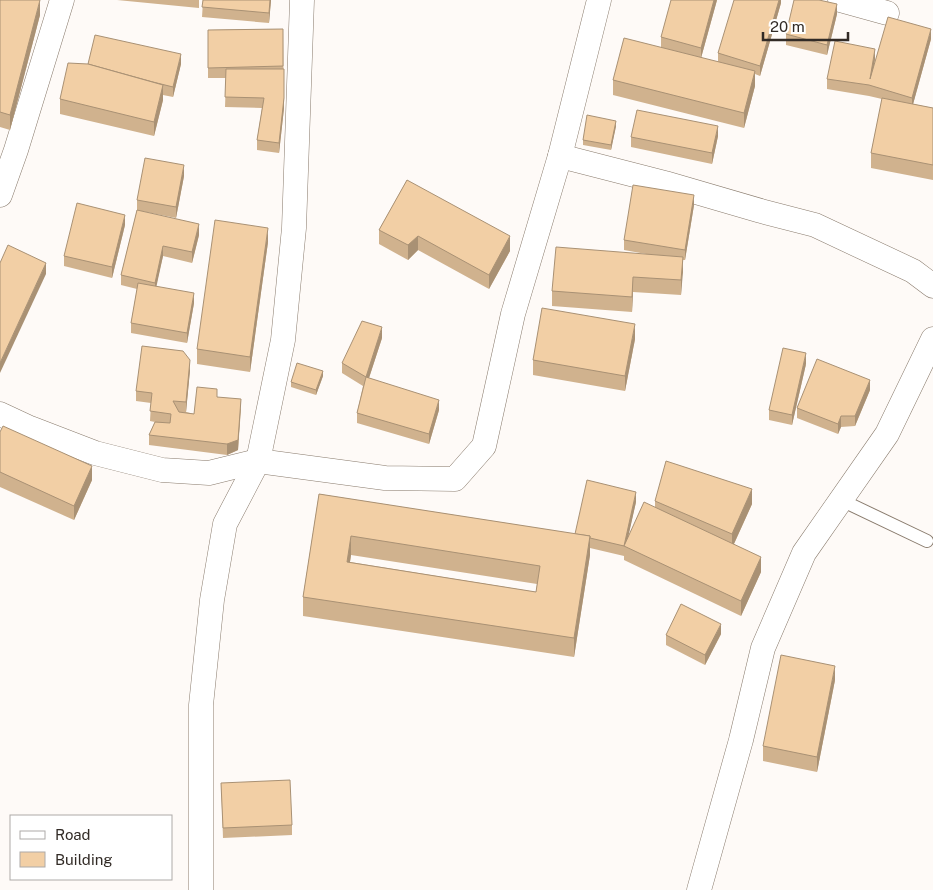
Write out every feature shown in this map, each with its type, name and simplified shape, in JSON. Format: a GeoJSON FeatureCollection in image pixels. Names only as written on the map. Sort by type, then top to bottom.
{"type":"FeatureCollection","features":[{"type":"Feature","properties":{"kind":"street"},"geometry":{"type":"LineString","coordinates":[[0,195],[16,150],[62,0]]}},
{"type":"Feature","properties":{"kind":"street"},"geometry":{"type":"LineString","coordinates":[[201,890],[201,705],[212,600],[225,524],[258,461],[283,340],[294,228],[302,0]]}},
{"type":"Feature","properties":{"kind":"street"},"geometry":{"type":"LineString","coordinates":[[0,414],[30,428],[95,453],[162,470],[209,473],[258,461],[385,478],[455,479],[484,446],[513,314],[560,156],[599,0]]}},
{"type":"Feature","properties":{"kind":"street"},"geometry":{"type":"LineString","coordinates":[[840,0],[887,13]]}},
{"type":"Feature","properties":{"kind":"street"},"geometry":{"type":"LineString","coordinates":[[560,156],[815,225],[913,271],[933,286]]}},
{"type":"Feature","properties":{"kind":"street"},"geometry":{"type":"LineString","coordinates":[[699,890],[741,740],[763,648],[804,553],[888,434],[933,338]]}},
{"type":"Feature","properties":{"kind":"lane"},"geometry":{"type":"LineString","coordinates":[[841,500],[927,541]]}},
{"type":"Feature","properties":{"kind":"building"},"geometry":{"type":"Polygon","coordinates":[[[0,0],[40,0],[10,115],[0,112],[0,0]]]}},
{"type":"Feature","properties":{"kind":"building"},"geometry":{"type":"Polygon","coordinates":[[[203,0],[270,0],[269,13],[202,7],[203,0]]]}},
{"type":"Feature","properties":{"kind":"building"},"geometry":{"type":"Polygon","coordinates":[[[671,0],[714,0],[701,48],[661,37],[671,0]]]}},
{"type":"Feature","properties":{"kind":"building"},"geometry":{"type":"Polygon","coordinates":[[[734,0],[779,0],[760,66],[718,53],[734,0]]]}},
{"type":"Feature","properties":{"kind":"building"},"geometry":{"type":"Polygon","coordinates":[[[794,0],[819,0],[837,4],[827,45],[786,34],[794,0]]]}},
{"type":"Feature","properties":{"kind":"building"},"geometry":{"type":"Polygon","coordinates":[[[888,17],[931,29],[912,98],[869,85],[827,79],[835,41],[875,49],[870,79],[888,17]]]}},
{"type":"Feature","properties":{"kind":"building"},"geometry":{"type":"Polygon","coordinates":[[[283,29],[283,66],[208,68],[208,30],[283,29]]]}},
{"type":"Feature","properties":{"kind":"building"},"geometry":{"type":"Polygon","coordinates":[[[95,35],[181,54],[173,87],[88,64],[95,35]]]}},
{"type":"Feature","properties":{"kind":"building"},"geometry":{"type":"Polygon","coordinates":[[[624,38],[755,71],[744,113],[613,80],[624,38]]]}},
{"type":"Feature","properties":{"kind":"building"},"geometry":{"type":"Polygon","coordinates":[[[68,63],[88,64],[163,85],[154,122],[60,99],[68,63]]]}},
{"type":"Feature","properties":{"kind":"building"},"geometry":{"type":"Polygon","coordinates":[[[226,69],[284,69],[284,98],[279,143],[257,140],[264,98],[225,97],[226,69]]]}},
{"type":"Feature","properties":{"kind":"building"},"geometry":{"type":"Polygon","coordinates":[[[882,98],[933,108],[933,165],[871,153],[882,98]]]}},
{"type":"Feature","properties":{"kind":"building"},"geometry":{"type":"Polygon","coordinates":[[[637,110],[718,126],[712,153],[631,137],[637,110]]]}},
{"type":"Feature","properties":{"kind":"building"},"geometry":{"type":"Polygon","coordinates":[[[587,115],[616,121],[611,145],[583,140],[587,115]]]}},
{"type":"Feature","properties":{"kind":"building"},"geometry":{"type":"Polygon","coordinates":[[[145,158],[184,165],[176,207],[137,200],[145,158]]]}},
{"type":"Feature","properties":{"kind":"building"},"geometry":{"type":"Polygon","coordinates":[[[407,180],[510,236],[489,275],[418,236],[408,245],[379,230],[407,180]]]}},
{"type":"Feature","properties":{"kind":"building"},"geometry":{"type":"Polygon","coordinates":[[[633,185],[694,195],[685,250],[624,240],[633,185]]]}},
{"type":"Feature","properties":{"kind":"building"},"geometry":{"type":"Polygon","coordinates":[[[77,203],[125,215],[112,267],[64,256],[77,203]]]}},
{"type":"Feature","properties":{"kind":"building"},"geometry":{"type":"Polygon","coordinates":[[[137,210],[199,224],[192,252],[163,246],[155,283],[121,275],[137,210]]]}},
{"type":"Feature","properties":{"kind":"building"},"geometry":{"type":"Polygon","coordinates":[[[215,220],[268,228],[250,357],[197,349],[215,220]]]}},
{"type":"Feature","properties":{"kind":"building"},"geometry":{"type":"Polygon","coordinates":[[[8,245],[46,263],[0,363],[0,263],[8,245]]]}},
{"type":"Feature","properties":{"kind":"building"},"geometry":{"type":"Polygon","coordinates":[[[556,247],[683,257],[681,280],[633,277],[632,297],[552,291],[556,247]]]}},
{"type":"Feature","properties":{"kind":"building"},"geometry":{"type":"Polygon","coordinates":[[[138,283],[194,293],[187,333],[131,323],[138,283]]]}},
{"type":"Feature","properties":{"kind":"building"},"geometry":{"type":"Polygon","coordinates":[[[542,308],[635,324],[625,376],[533,360],[542,308]]]}},
{"type":"Feature","properties":{"kind":"building"},"geometry":{"type":"Polygon","coordinates":[[[362,321],[382,327],[366,377],[342,363],[362,321]]]}},
{"type":"Feature","properties":{"kind":"building"},"geometry":{"type":"Polygon","coordinates":[[[142,346],[183,351],[190,360],[186,402],[173,401],[179,412],[194,414],[197,387],[217,389],[217,397],[241,399],[238,440],[227,444],[149,435],[155,422],[170,423],[171,414],[150,411],[152,393],[136,391],[142,346]]]}},
{"type":"Feature","properties":{"kind":"building"},"geometry":{"type":"Polygon","coordinates":[[[783,348],[806,353],[792,415],[769,410],[783,348]]]}},
{"type":"Feature","properties":{"kind":"building"},"geometry":{"type":"Polygon","coordinates":[[[817,359],[870,380],[855,416],[841,416],[838,424],[797,408],[817,359]]]}},
{"type":"Feature","properties":{"kind":"building"},"geometry":{"type":"Polygon","coordinates":[[[297,363],[323,371],[316,390],[291,382],[297,363]]]}},
{"type":"Feature","properties":{"kind":"building"},"geometry":{"type":"Polygon","coordinates":[[[366,377],[439,400],[429,434],[357,413],[366,377]]]}},
{"type":"Feature","properties":{"kind":"building"},"geometry":{"type":"Polygon","coordinates":[[[3,426],[92,466],[74,506],[0,472],[0,432],[3,426]]]}},
{"type":"Feature","properties":{"kind":"building"},"geometry":{"type":"Polygon","coordinates":[[[666,461],[752,489],[732,534],[655,501],[666,461]]]}},
{"type":"Feature","properties":{"kind":"building"},"geometry":{"type":"Polygon","coordinates":[[[587,480],[636,492],[624,546],[590,538],[590,536],[575,534],[587,480]]]}},
{"type":"Feature","properties":{"kind":"building"},"geometry":{"type":"Polygon","coordinates":[[[319,494],[590,536],[574,638],[303,597],[319,494]],[[351,536],[347,562],[536,592],[540,566],[351,536]]]}},
{"type":"Feature","properties":{"kind":"building"},"geometry":{"type":"Polygon","coordinates":[[[644,502],[761,557],[741,601],[624,546],[644,502]]]}},
{"type":"Feature","properties":{"kind":"building"},"geometry":{"type":"Polygon","coordinates":[[[681,604],[721,624],[705,655],[666,635],[681,604]]]}},
{"type":"Feature","properties":{"kind":"building"},"geometry":{"type":"Polygon","coordinates":[[[781,655],[835,666],[817,757],[763,746],[781,655]]]}},
{"type":"Feature","properties":{"kind":"building"},"geometry":{"type":"Polygon","coordinates":[[[290,780],[292,825],[223,828],[221,783],[290,780]]]}}]}
